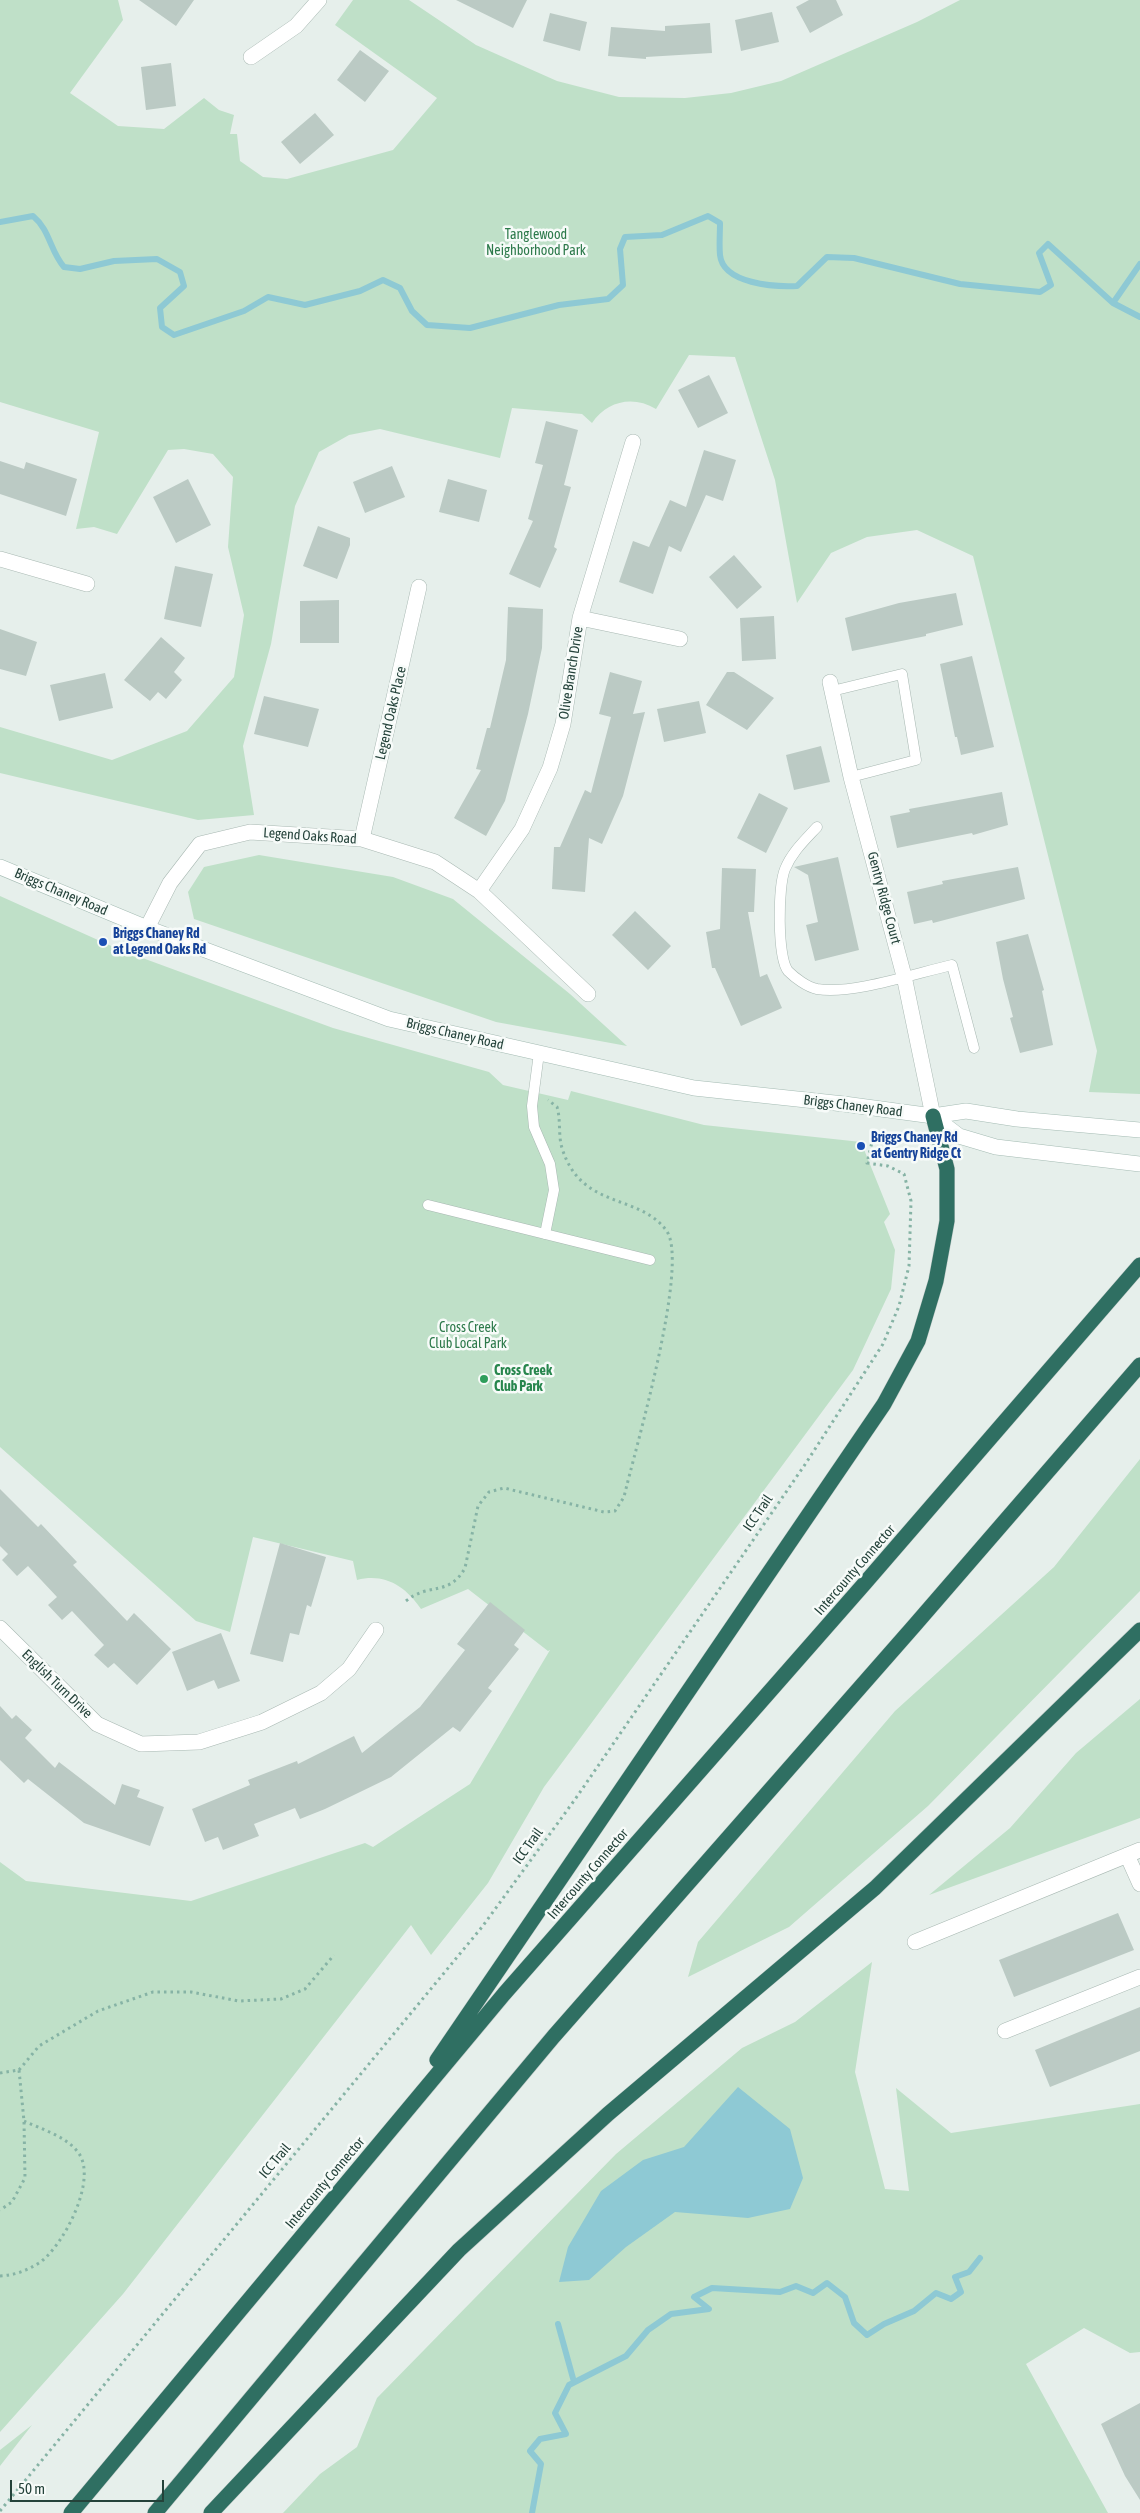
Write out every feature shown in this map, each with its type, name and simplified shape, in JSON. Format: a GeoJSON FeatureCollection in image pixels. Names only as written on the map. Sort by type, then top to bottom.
{"type":"FeatureCollection","features":[{"type":"Feature","properties":{"kind":"highway"},"geometry":{"type":"LineString","coordinates":[[386,2136],[884,1404],[918,1341],[936,1281],[947,1221],[947,1169],[933,1116]]}},
{"type":"Feature","properties":{"kind":"highway","name":"Intercounty Connector"},"geometry":{"type":"LineString","coordinates":[[71,2513],[504,1994],[859,1591],[1140,1266]]}},
{"type":"Feature","properties":{"kind":"highway"},"geometry":{"type":"LineString","coordinates":[[155,2513],[554,2036],[1140,1365]]}},
{"type":"Feature","properties":{"kind":"highway"},"geometry":{"type":"LineString","coordinates":[[211,2513],[458,2250],[608,2114],[875,1888],[1140,1630]]}},
{"type":"Feature","properties":{"kind":"street"},"geometry":{"type":"LineString","coordinates":[[251,57],[296,26],[319,0]]}},
{"type":"Feature","properties":{"kind":"street","name":"Olive Branch Drive"},"geometry":{"type":"LineString","coordinates":[[479,891],[522,828],[550,768],[563,724],[580,618],[634,442]]}},
{"type":"Feature","properties":{"kind":"street"},"geometry":{"type":"LineString","coordinates":[[0,559],[87,584]]}},
{"type":"Feature","properties":{"kind":"street","name":"Legend Oaks Place"},"geometry":{"type":"LineString","coordinates":[[362,840],[419,587]]}},
{"type":"Feature","properties":{"kind":"street"},"geometry":{"type":"LineString","coordinates":[[580,618],[680,640]]}},
{"type":"Feature","properties":{"kind":"street","name":"Gentry Ridge Court"},"geometry":{"type":"LineString","coordinates":[[831,686],[851,777],[904,976],[933,1116]]}},
{"type":"Feature","properties":{"kind":"street","name":"Legend Oaks Road"},"geometry":{"type":"LineString","coordinates":[[147,928],[170,883],[200,844],[250,832],[362,840],[435,862],[479,891],[588,994]]}},
{"type":"Feature","properties":{"kind":"street","name":"Briggs Chaney Road"},"geometry":{"type":"LineString","coordinates":[[0,867],[147,928],[389,1020],[694,1088],[844,1104],[933,1116],[966,1111],[1140,1130]]}},
{"type":"Feature","properties":{"kind":"street","name":"Briggs Chaney Road"},"geometry":{"type":"LineString","coordinates":[[933,1116],[959,1136],[996,1147],[1140,1164]]}},
{"type":"Feature","properties":{"kind":"street","name":"English Turn Drive"},"geometry":{"type":"LineString","coordinates":[[0,1628],[97,1724],[141,1744],[199,1742],[262,1722],[321,1693],[349,1669],[376,1630]]}},
{"type":"Feature","properties":{"kind":"street"},"geometry":{"type":"LineString","coordinates":[[914,1942],[1134,1852],[1140,1884]]}},
{"type":"Feature","properties":{"kind":"street"},"geometry":{"type":"LineString","coordinates":[[1005,2031],[1140,1977]]}},
{"type":"Feature","properties":{"kind":"lane"},"geometry":{"type":"LineString","coordinates":[[831,686],[902,674],[916,760],[851,777]]}},
{"type":"Feature","properties":{"kind":"lane"},"geometry":{"type":"LineString","coordinates":[[817,827],[792,856],[784,872],[780,908],[782,947],[787,970],[801,981],[816,989],[830,990],[864,986],[952,965],[974,1048]]}},
{"type":"Feature","properties":{"kind":"lane"},"geometry":{"type":"LineString","coordinates":[[539,1053],[532,1106],[534,1127],[550,1164],[554,1190],[545,1234]]}},
{"type":"Feature","properties":{"kind":"lane"},"geometry":{"type":"LineString","coordinates":[[428,1205],[650,1260]]}},
{"type":"Feature","properties":{"kind":"path"},"geometry":{"type":"LineString","coordinates":[[406,1601],[422,1591],[452,1585],[460,1577],[464,1568],[478,1506],[488,1492],[504,1488],[604,1512],[615,1511],[624,1497],[666,1322],[674,1266],[673,1245],[667,1230],[654,1220],[639,1211],[591,1190],[581,1180],[562,1149],[557,1107],[547,1100]]}},
{"type":"Feature","properties":{"kind":"path","name":"ICC Trail"},"geometry":{"type":"LineString","coordinates":[[0,2511],[482,1928],[588,1782],[806,1463],[883,1344],[899,1306],[909,1266],[911,1201],[904,1174],[888,1166],[867,1163],[872,1142]]}},
{"type":"Feature","properties":{"kind":"path"},"geometry":{"type":"LineString","coordinates":[[0,2073],[19,2070],[39,2046],[98,2011],[153,1992],[190,1992],[239,2001],[280,1999],[305,1989],[334,1955]]}},
{"type":"Feature","properties":{"kind":"path"},"geometry":{"type":"LineString","coordinates":[[0,2210],[12,2202],[25,2178],[24,2121],[19,2070]]}},
{"type":"Feature","properties":{"kind":"path"},"geometry":{"type":"LineString","coordinates":[[0,2276],[16,2275],[41,2262],[65,2232],[80,2204],[84,2173],[79,2152],[66,2141],[24,2121]]}},
{"type":"Feature","properties":{"kind":"green space","name":"Tanglewood Neighborhood Park"},"geometry":{"type":"Polygon","coordinates":[[[0,0],[118,0],[123,20],[70,93],[118,126],[164,129],[204,98],[219,110],[234,115],[230,134],[237,134],[240,161],[263,177],[287,179],[393,150],[437,98],[335,25],[353,0],[409,0],[476,45],[557,81],[619,97],[685,98],[731,93],[781,81],[917,22],[960,0],[1140,0],[1140,1094],[1089,1092],[1097,1051],[973,556],[917,530],[867,537],[831,553],[797,603],[775,480],[735,357],[689,355],[656,409],[630,401],[613,405],[592,423],[582,414],[512,408],[500,458],[380,429],[349,435],[319,452],[295,506],[271,644],[243,746],[254,815],[198,820],[0,773],[0,727],[112,760],[187,731],[234,677],[244,615],[228,547],[233,477],[213,454],[184,449],[168,450],[117,534],[94,527],[76,529],[99,432],[0,402],[0,0]]]}},
{"type":"Feature","properties":{"kind":"green space"},"geometry":{"type":"Polygon","coordinates":[[[259,855],[393,877],[453,899],[570,994],[627,1046],[496,1022],[194,919],[188,892],[204,867],[259,855]]]}},
{"type":"Feature","properties":{"kind":"green space","name":"Cross Creek Club Local Park"},"geometry":{"type":"Polygon","coordinates":[[[0,896],[118,949],[333,1028],[489,1072],[503,1085],[568,1100],[571,1091],[704,1125],[861,1142],[890,1214],[884,1222],[895,1250],[891,1289],[853,1370],[544,1787],[488,1883],[431,1955],[411,1925],[123,2294],[0,2432],[0,1862],[26,1881],[191,1901],[365,1843],[373,1847],[470,1784],[550,1650],[548,1651],[468,1589],[421,1609],[408,1594],[394,1583],[377,1578],[357,1580],[353,1561],[253,1537],[230,1632],[196,1621],[0,1447],[0,896]]]}},
{"type":"Feature","properties":{"kind":"green space"},"geometry":{"type":"Polygon","coordinates":[[[1140,1459],[1140,1591],[928,1806],[789,1927],[688,1977],[698,1942],[895,1711],[1054,1567],[1140,1459]]]}},
{"type":"Feature","properties":{"kind":"green space"},"geometry":{"type":"Polygon","coordinates":[[[1140,1699],[1140,1818],[929,1895],[1010,1828],[1076,1753],[1140,1699]]]}},
{"type":"Feature","properties":{"kind":"green space"},"geometry":{"type":"Polygon","coordinates":[[[872,1962],[855,2072],[885,2189],[909,2191],[896,2088],[951,2133],[1140,2104],[1140,2352],[1130,2353],[1084,2328],[1026,2364],[1108,2513],[283,2513],[320,2474],[357,2447],[377,2398],[616,2154],[742,2048],[795,2022],[872,1962]]]}},
{"type":"Feature","properties":{"kind":"green space"},"geometry":{"type":"Polygon","coordinates":[[[32,2425],[0,2466],[0,2450],[32,2425]]]}},
{"type":"Feature","properties":{"kind":"water"},"geometry":{"type":"Polygon","coordinates":[[[738,2087],[790,2129],[803,2178],[790,2209],[748,2218],[675,2212],[626,2247],[589,2280],[559,2282],[568,2247],[601,2191],[643,2160],[684,2147],[738,2087]]]}},
{"type":"Feature","properties":{"kind":"building"},"geometry":{"type":"Polygon","coordinates":[[[139,0],[194,0],[176,26],[139,0]]]}},
{"type":"Feature","properties":{"kind":"building"},"geometry":{"type":"Polygon","coordinates":[[[456,0],[527,0],[513,28],[456,0]]]}},
{"type":"Feature","properties":{"kind":"building"},"geometry":{"type":"Polygon","coordinates":[[[809,0],[836,0],[843,15],[810,33],[796,7],[809,0]]]}},
{"type":"Feature","properties":{"kind":"building"},"geometry":{"type":"Polygon","coordinates":[[[772,12],[779,42],[741,51],[735,20],[772,12]]]}},
{"type":"Feature","properties":{"kind":"building"},"geometry":{"type":"Polygon","coordinates":[[[550,13],[587,22],[580,51],[543,41],[550,13]]]}},
{"type":"Feature","properties":{"kind":"building"},"geometry":{"type":"Polygon","coordinates":[[[710,23],[712,53],[646,57],[646,59],[608,56],[611,27],[665,31],[665,26],[710,23]]]}},
{"type":"Feature","properties":{"kind":"building"},"geometry":{"type":"Polygon","coordinates":[[[360,50],[389,71],[365,102],[337,80],[360,50]]]}},
{"type":"Feature","properties":{"kind":"building"},"geometry":{"type":"Polygon","coordinates":[[[171,63],[176,106],[146,110],[141,67],[171,63]]]}},
{"type":"Feature","properties":{"kind":"building"},"geometry":{"type":"Polygon","coordinates":[[[315,113],[334,135],[300,164],[281,142],[315,113]]]}},
{"type":"Feature","properties":{"kind":"building"},"geometry":{"type":"Polygon","coordinates":[[[709,375],[728,413],[698,428],[678,390],[709,375]]]}},
{"type":"Feature","properties":{"kind":"building"},"geometry":{"type":"Polygon","coordinates":[[[546,421],[578,430],[564,485],[571,487],[554,547],[557,549],[540,588],[509,574],[533,521],[528,519],[543,465],[535,463],[546,421]]]}},
{"type":"Feature","properties":{"kind":"building"},"geometry":{"type":"Polygon","coordinates":[[[704,450],[736,460],[723,501],[706,495],[681,552],[669,546],[653,594],[619,582],[633,541],[649,547],[670,500],[686,507],[704,450]]]}},
{"type":"Feature","properties":{"kind":"building"},"geometry":{"type":"Polygon","coordinates":[[[0,461],[24,469],[26,462],[77,479],[66,516],[0,494],[0,461]]]}},
{"type":"Feature","properties":{"kind":"building"},"geometry":{"type":"Polygon","coordinates":[[[392,466],[405,497],[365,513],[353,482],[392,466]]]}},
{"type":"Feature","properties":{"kind":"building"},"geometry":{"type":"Polygon","coordinates":[[[188,479],[211,525],[176,543],[153,497],[188,479]]]}},
{"type":"Feature","properties":{"kind":"building"},"geometry":{"type":"Polygon","coordinates":[[[448,479],[487,490],[479,522],[439,512],[448,479]]]}},
{"type":"Feature","properties":{"kind":"building"},"geometry":{"type":"Polygon","coordinates":[[[318,526],[350,538],[350,545],[337,579],[303,566],[318,526]]]}},
{"type":"Feature","properties":{"kind":"building"},"geometry":{"type":"Polygon","coordinates":[[[734,555],[762,587],[737,609],[709,577],[734,555]]]}},
{"type":"Feature","properties":{"kind":"building"},"geometry":{"type":"Polygon","coordinates":[[[175,566],[213,574],[201,627],[164,619],[175,566]]]}},
{"type":"Feature","properties":{"kind":"building"},"geometry":{"type":"Polygon","coordinates":[[[956,593],[963,625],[926,634],[926,636],[852,651],[845,618],[899,603],[956,593]]]}},
{"type":"Feature","properties":{"kind":"building"},"geometry":{"type":"Polygon","coordinates":[[[339,600],[339,643],[300,643],[300,601],[339,600]]]}},
{"type":"Feature","properties":{"kind":"building"},"geometry":{"type":"Polygon","coordinates":[[[508,607],[543,609],[542,648],[528,714],[505,801],[486,836],[454,818],[481,770],[476,769],[487,728],[490,728],[506,660],[508,607]]]}},
{"type":"Feature","properties":{"kind":"building"},"geometry":{"type":"Polygon","coordinates":[[[774,616],[776,659],[742,661],[740,618],[774,616]]]}},
{"type":"Feature","properties":{"kind":"building"},"geometry":{"type":"Polygon","coordinates":[[[0,629],[37,642],[26,676],[0,669],[0,629]]]}},
{"type":"Feature","properties":{"kind":"building"},"geometry":{"type":"Polygon","coordinates":[[[161,637],[185,658],[174,672],[182,680],[166,699],[158,692],[150,701],[124,680],[161,637]]]}},
{"type":"Feature","properties":{"kind":"building"},"geometry":{"type":"Polygon","coordinates":[[[972,656],[994,747],[961,755],[957,737],[955,737],[940,664],[972,656]]]}},
{"type":"Feature","properties":{"kind":"building"},"geometry":{"type":"Polygon","coordinates":[[[610,672],[642,681],[633,714],[645,712],[623,796],[602,844],[589,838],[585,892],[552,889],[554,847],[560,847],[585,790],[591,793],[611,717],[599,714],[610,672]]]}},
{"type":"Feature","properties":{"kind":"building"},"geometry":{"type":"Polygon","coordinates":[[[727,672],[734,672],[774,698],[747,730],[706,705],[727,672]]]}},
{"type":"Feature","properties":{"kind":"building"},"geometry":{"type":"Polygon","coordinates":[[[105,673],[113,708],[59,721],[50,685],[105,673]]]}},
{"type":"Feature","properties":{"kind":"building"},"geometry":{"type":"Polygon","coordinates":[[[264,696],[319,709],[308,747],[254,734],[264,696]]]}},
{"type":"Feature","properties":{"kind":"building"},"geometry":{"type":"Polygon","coordinates":[[[699,701],[706,733],[664,742],[657,709],[699,701]]]}},
{"type":"Feature","properties":{"kind":"building"},"geometry":{"type":"Polygon","coordinates":[[[821,746],[830,782],[794,790],[786,755],[821,746]]]}},
{"type":"Feature","properties":{"kind":"building"},"geometry":{"type":"Polygon","coordinates":[[[1002,792],[1008,825],[973,835],[972,833],[897,848],[890,816],[910,812],[909,809],[1002,792]]]}},
{"type":"Feature","properties":{"kind":"building"},"geometry":{"type":"Polygon","coordinates":[[[759,793],[788,808],[766,853],[737,838],[759,793]]]}},
{"type":"Feature","properties":{"kind":"building"},"geometry":{"type":"Polygon","coordinates":[[[838,857],[859,950],[815,961],[806,925],[818,922],[808,875],[794,867],[838,857]]]}},
{"type":"Feature","properties":{"kind":"building"},"geometry":{"type":"Polygon","coordinates":[[[1018,867],[1025,899],[933,923],[932,920],[914,924],[907,892],[943,884],[942,881],[1018,867]]]}},
{"type":"Feature","properties":{"kind":"building"},"geometry":{"type":"Polygon","coordinates":[[[722,868],[756,869],[754,912],[748,912],[760,977],[767,974],[782,1008],[741,1026],[715,968],[712,968],[706,932],[720,929],[722,868]]]}},
{"type":"Feature","properties":{"kind":"building"},"geometry":{"type":"Polygon","coordinates":[[[635,911],[671,946],[648,970],[612,935],[635,911]]]}},
{"type":"Feature","properties":{"kind":"building"},"geometry":{"type":"Polygon","coordinates":[[[1028,934],[1044,990],[1042,991],[1053,1045],[1020,1053],[1010,1018],[1013,1017],[996,942],[1028,934]]]}},
{"type":"Feature","properties":{"kind":"building"},"geometry":{"type":"Polygon","coordinates":[[[0,1489],[38,1527],[41,1524],[77,1562],[73,1565],[127,1621],[134,1613],[171,1649],[137,1685],[114,1663],[108,1668],[94,1655],[104,1645],[72,1611],[62,1620],[48,1605],[57,1597],[28,1566],[17,1576],[2,1560],[8,1554],[0,1546],[0,1489]]]}},
{"type":"Feature","properties":{"kind":"building"},"geometry":{"type":"Polygon","coordinates":[[[280,1543],[326,1557],[311,1607],[307,1605],[299,1635],[290,1633],[283,1662],[250,1654],[280,1543]]]}},
{"type":"Feature","properties":{"kind":"building"},"geometry":{"type":"Polygon","coordinates":[[[490,1602],[525,1630],[514,1645],[519,1649],[488,1688],[492,1691],[460,1732],[453,1727],[391,1777],[325,1809],[300,1819],[295,1808],[254,1824],[259,1836],[223,1850],[218,1837],[205,1842],[192,1809],[250,1785],[248,1780],[297,1761],[298,1764],[354,1736],[362,1753],[420,1707],[465,1650],[457,1644],[490,1602]]]}},
{"type":"Feature","properties":{"kind":"building"},"geometry":{"type":"Polygon","coordinates":[[[221,1633],[240,1681],[218,1689],[214,1680],[187,1691],[172,1652],[221,1633]]]}},
{"type":"Feature","properties":{"kind":"building"},"geometry":{"type":"Polygon","coordinates":[[[0,1706],[12,1719],[16,1715],[32,1730],[25,1738],[55,1768],[59,1762],[115,1805],[122,1784],[140,1790],[137,1797],[164,1807],[150,1846],[84,1823],[28,1779],[24,1783],[0,1760],[0,1706]]]}},
{"type":"Feature","properties":{"kind":"building"},"geometry":{"type":"Polygon","coordinates":[[[1118,1913],[1134,1950],[1014,1997],[999,1960],[1118,1913]]]}},
{"type":"Feature","properties":{"kind":"building"},"geometry":{"type":"Polygon","coordinates":[[[1140,2007],[1140,2051],[1050,2087],[1035,2050],[1140,2007]]]}},
{"type":"Feature","properties":{"kind":"building"},"geometry":{"type":"Polygon","coordinates":[[[1140,2403],[1140,2500],[1125,2476],[1101,2424],[1140,2403]]]}},
{"type":"Feature","properties":{"kind":"waterway"},"geometry":{"type":"LineString","coordinates":[[0,222],[33,216],[47,234],[59,261],[64,267],[80,269],[114,261],[157,259],[180,272],[184,286],[160,308],[162,327],[174,335],[244,311],[268,297],[305,305],[360,291],[383,280],[400,288],[412,311],[427,325],[470,328],[559,305],[608,299],[623,285],[620,249],[625,237],[662,235],[708,216],[720,223],[720,255],[723,265],[730,272],[751,282],[776,286],[797,286],[827,257],[854,258],[960,284],[1040,292],[1051,285],[1039,253],[1048,244],[1113,303],[1140,317]]}},
{"type":"Feature","properties":{"kind":"waterway"},"geometry":{"type":"LineString","coordinates":[[1113,303],[1140,264]]}},
{"type":"Feature","properties":{"kind":"waterway"},"geometry":{"type":"LineString","coordinates":[[532,2513],[541,2464],[530,2451],[540,2439],[566,2434],[555,2413],[569,2385],[626,2356],[648,2330],[671,2314],[709,2309],[694,2297],[712,2288],[780,2292],[796,2286],[813,2293],[827,2283],[845,2297],[854,2323],[867,2335],[884,2324],[914,2311],[936,2293],[951,2299],[961,2292],[955,2277],[969,2272],[980,2258]]}},
{"type":"Feature","properties":{"kind":"waterway"},"geometry":{"type":"LineString","coordinates":[[558,2324],[574,2382]]}},
{"type":"Feature","properties":{"kind":"place","name":"Briggs Chaney Rd at Legend Oaks Rd"},"geometry":{"type":"Point","coordinates":[103,942]}},
{"type":"Feature","properties":{"kind":"place","name":"Briggs Chaney Rd at Gentry Ridge Ct"},"geometry":{"type":"Point","coordinates":[861,1146]}},
{"type":"Feature","properties":{"kind":"place","name":"Cross Creek Club Park"},"geometry":{"type":"Point","coordinates":[484,1379]}}]}
